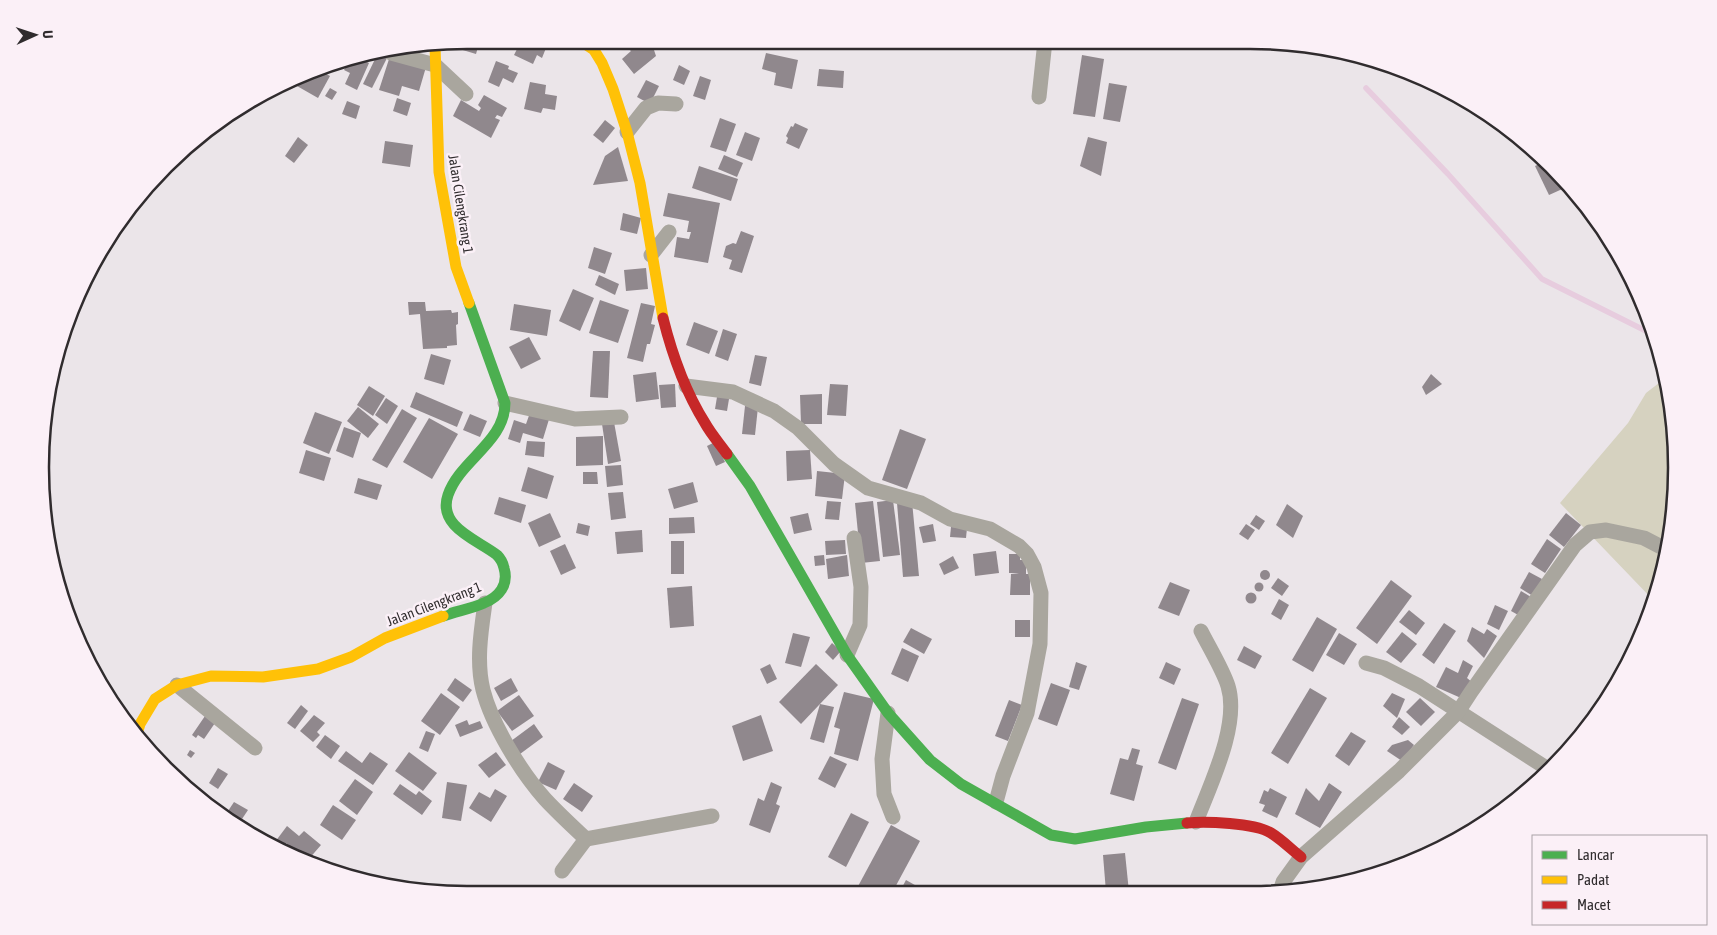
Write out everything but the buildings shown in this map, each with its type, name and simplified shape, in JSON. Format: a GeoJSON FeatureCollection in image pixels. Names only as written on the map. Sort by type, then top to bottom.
{"type":"FeatureCollection","features":[{"type":"Feature","properties":{"kind":"street"},"geometry":{"type":"LineString","coordinates":[[592,49],[602,63],[613,89],[627,132],[640,183],[661,312],[671,350],[686,386],[704,422],[750,486],[847,655],[888,714],[930,760],[961,784],[1052,835],[1074,839],[1146,827],[1196,822],[1251,826],[1270,832],[1301,856]]}},
{"type":"Feature","properties":{"kind":"street"},"geometry":{"type":"LineString","coordinates":[[1039,97],[1044,49]]}},
{"type":"Feature","properties":{"kind":"street","name":"Jalan Cilengkrang 1"},"geometry":{"type":"LineString","coordinates":[[139,727],[155,699],[177,685],[211,676],[263,677],[318,669],[351,658],[393,635],[485,603],[499,593],[506,583],[506,574],[498,556],[462,534],[451,520],[445,507],[448,494],[461,473],[494,437],[505,412],[505,404],[456,267],[439,172],[435,50]]}},
{"type":"Feature","properties":{"kind":"street"},"geometry":{"type":"LineString","coordinates":[[398,55],[434,65],[466,94]]}},
{"type":"Feature","properties":{"kind":"street"},"geometry":{"type":"LineString","coordinates":[[627,132],[646,108],[658,103],[676,104]]}},
{"type":"Feature","properties":{"kind":"street"},"geometry":{"type":"LineString","coordinates":[[651,254],[669,232]]}},
{"type":"Feature","properties":{"kind":"street"},"geometry":{"type":"LineString","coordinates":[[686,386],[733,392],[774,411],[798,428],[834,464],[868,488],[921,504],[950,519],[990,529],[1019,546],[1027,554],[1034,568],[1041,593],[1040,644],[1027,713],[1003,776],[996,802]]}},
{"type":"Feature","properties":{"kind":"street"},"geometry":{"type":"LineString","coordinates":[[505,404],[575,419],[621,417]]}},
{"type":"Feature","properties":{"kind":"street"},"geometry":{"type":"LineString","coordinates":[[1282,885],[1301,856],[1400,770],[1458,712],[1575,545],[1590,532],[1606,530],[1644,538],[1660,547]]}},
{"type":"Feature","properties":{"kind":"street"},"geometry":{"type":"LineString","coordinates":[[847,655],[860,625],[861,587],[854,538]]}},
{"type":"Feature","properties":{"kind":"street"},"geometry":{"type":"LineString","coordinates":[[485,603],[479,644],[483,689],[491,715],[510,752],[544,798],[586,839]]}},
{"type":"Feature","properties":{"kind":"street"},"geometry":{"type":"LineString","coordinates":[[1196,822],[1228,735],[1231,710],[1228,686],[1201,631]]}},
{"type":"Feature","properties":{"kind":"street"},"geometry":{"type":"LineString","coordinates":[[1366,663],[1384,668],[1419,686],[1544,766]]}},
{"type":"Feature","properties":{"kind":"street"},"geometry":{"type":"LineString","coordinates":[[177,685],[255,748]]}},
{"type":"Feature","properties":{"kind":"street"},"geometry":{"type":"LineString","coordinates":[[888,714],[882,759],[884,794],[892,817]]}},
{"type":"Feature","properties":{"kind":"street"},"geometry":{"type":"LineString","coordinates":[[562,871],[586,839],[712,816]]}},
{"type":"Feature","properties":{"kind":"shaded area"},"geometry":{"type":"Polygon","coordinates":[[[1659,383],[1665,413],[1667,440],[1667,495],[1660,549],[1648,595],[1560,503],[1628,423],[1646,393],[1659,383]]]}},
{"type":"Feature","properties":{"kind":"waterway"},"geometry":{"type":"LineString","coordinates":[[1366,88],[1448,174],[1542,279],[1645,331]]}},
{"type":"Feature","properties":{"kind":"traffic: fast"},"geometry":{"type":"LineString","coordinates":[[443,616],[474,607],[489,600],[498,594],[505,580],[504,566],[498,556],[461,531],[448,516],[446,506],[448,495],[462,471],[498,429],[503,417],[505,403],[469,303]]}},
{"type":"Feature","properties":{"kind":"traffic: fast"},"geometry":{"type":"LineString","coordinates":[[727,454],[750,486],[847,655],[888,713],[930,760],[961,784],[1051,835],[1075,839],[1146,827],[1187,823]]}},
{"type":"Feature","properties":{"kind":"traffic: slow"},"geometry":{"type":"LineString","coordinates":[[592,49],[602,63],[613,89],[627,132],[640,183],[663,318]]}},
{"type":"Feature","properties":{"kind":"traffic: slow"},"geometry":{"type":"LineString","coordinates":[[435,50],[439,172],[456,267],[469,303]]}},
{"type":"Feature","properties":{"kind":"traffic: slow"},"geometry":{"type":"LineString","coordinates":[[139,727],[155,699],[177,685],[211,676],[263,677],[318,669],[351,657],[385,638],[443,616]]}},
{"type":"Feature","properties":{"kind":"traffic: jam"},"geometry":{"type":"LineString","coordinates":[[663,318],[675,359],[691,398],[707,427],[727,454]]}},
{"type":"Feature","properties":{"kind":"traffic: jam"},"geometry":{"type":"LineString","coordinates":[[1187,823],[1205,822],[1254,827],[1271,833],[1301,857]]}}]}
